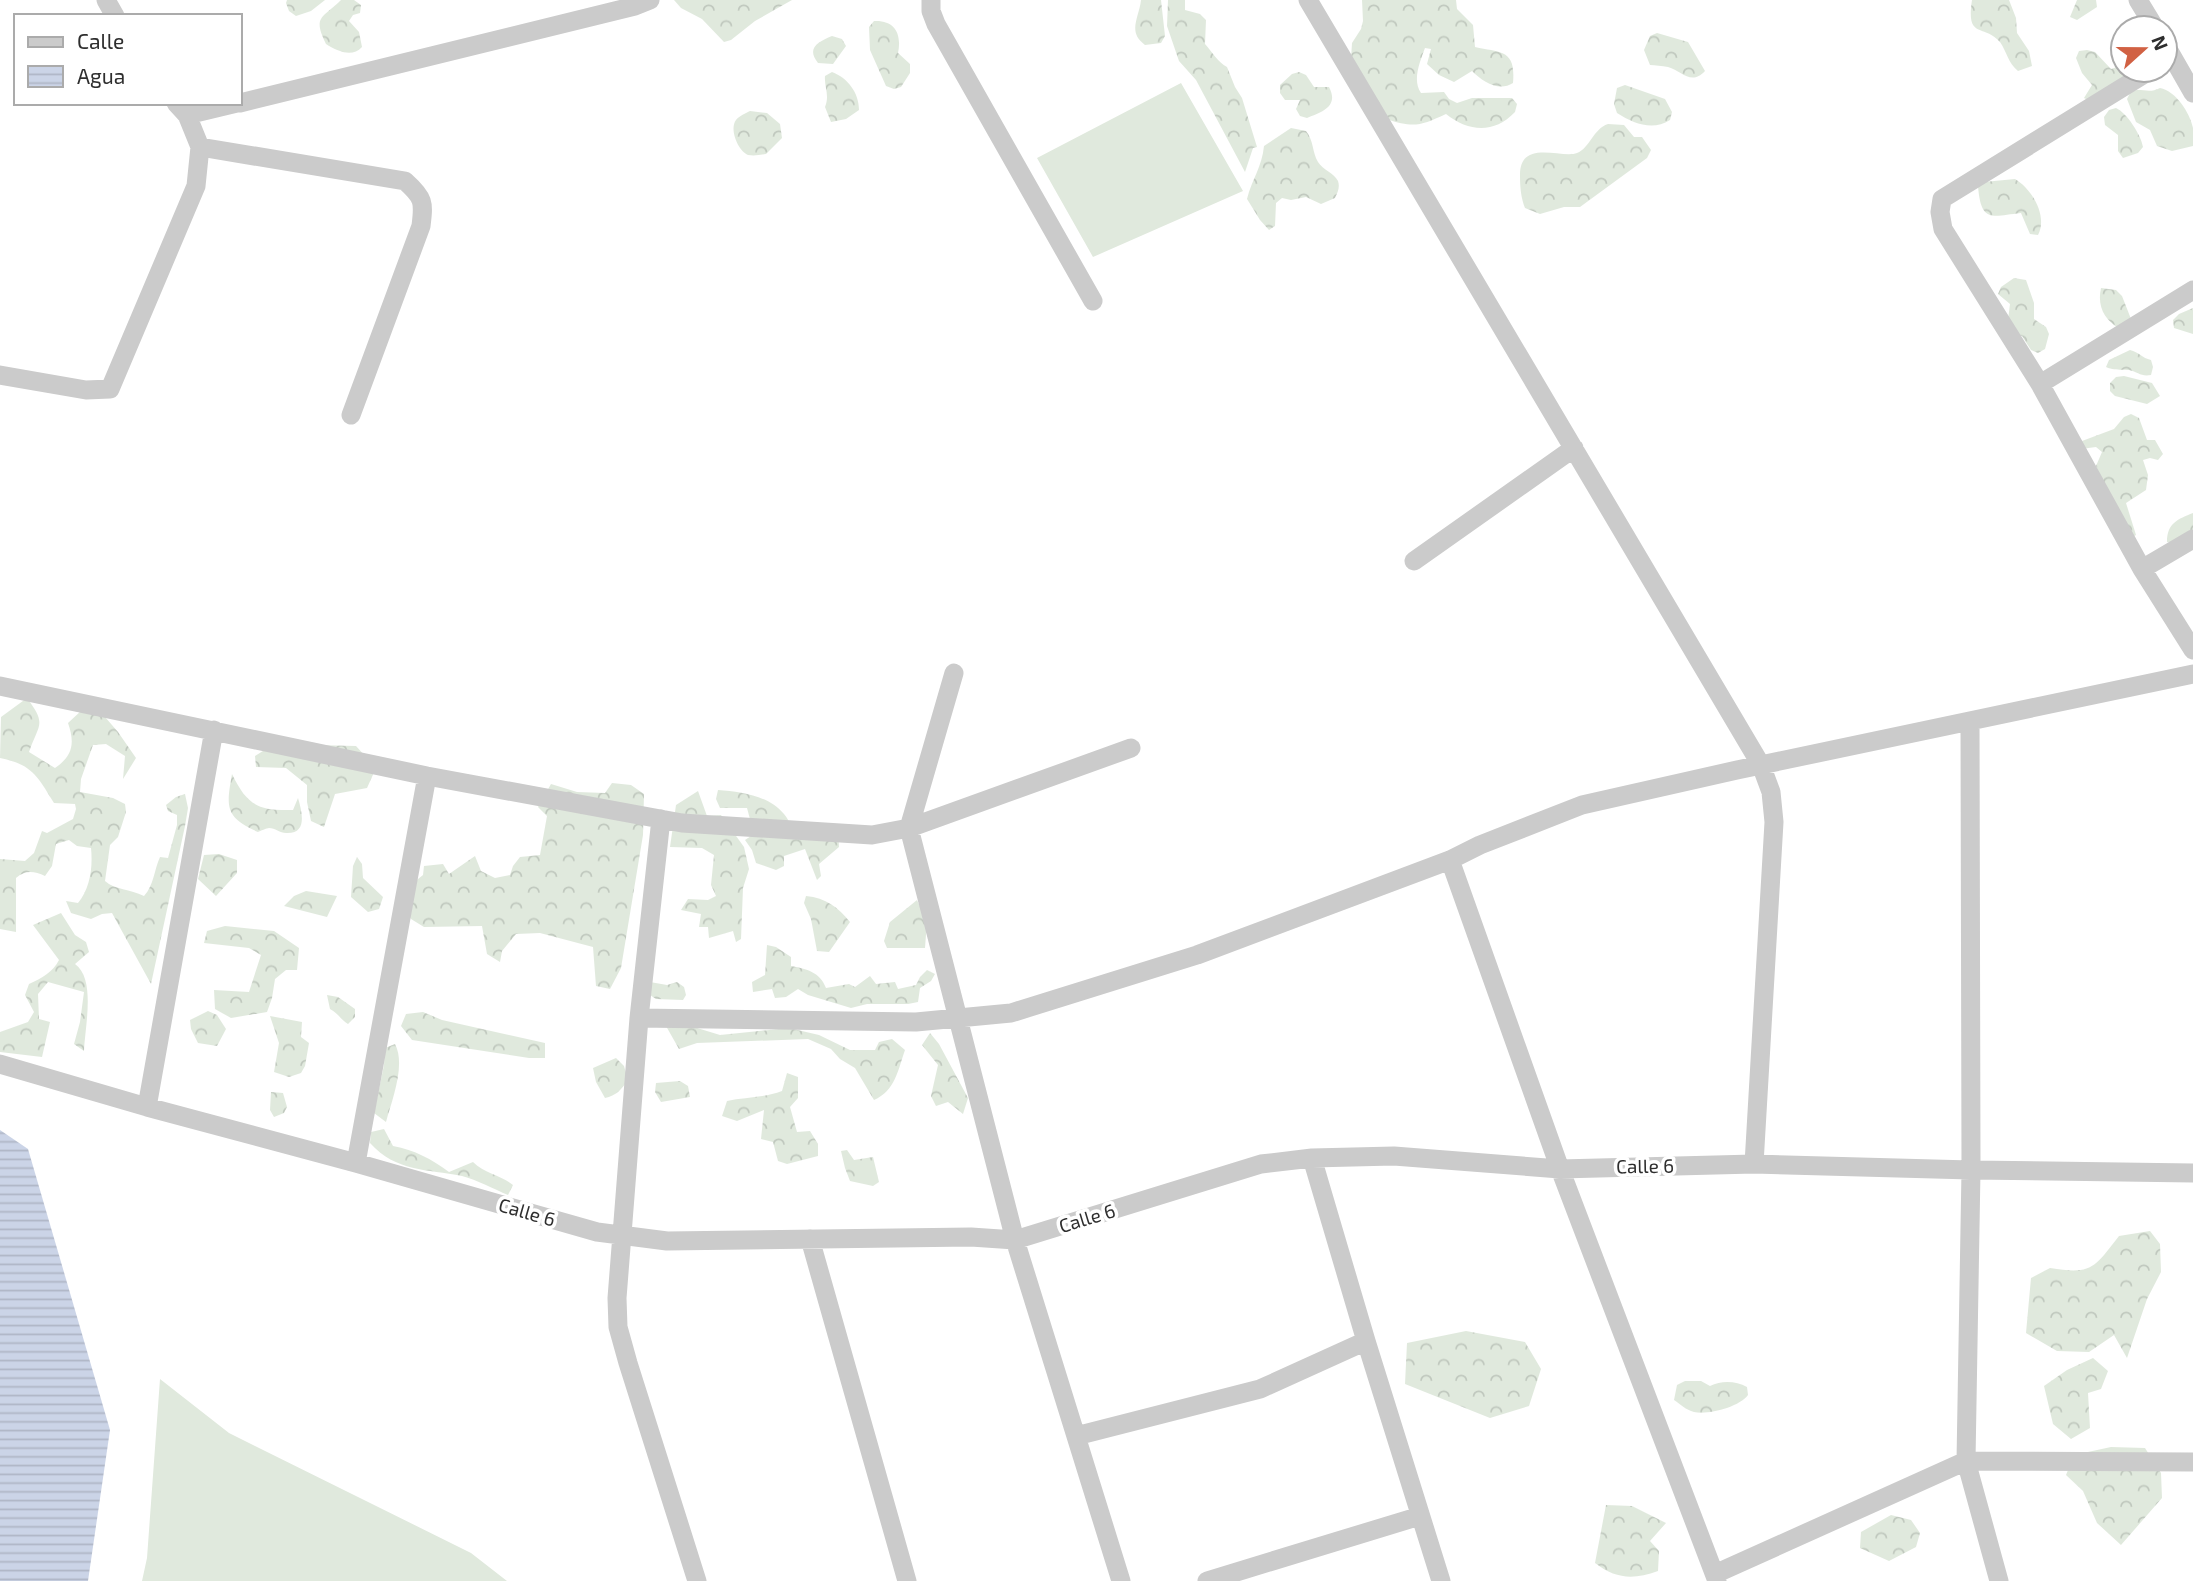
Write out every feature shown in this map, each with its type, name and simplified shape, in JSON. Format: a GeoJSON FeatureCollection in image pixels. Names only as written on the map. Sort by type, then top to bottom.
{"type":"FeatureCollection","features":[{"type":"Feature","properties":{"kind":"street"},"geometry":{"type":"LineString","coordinates":[[242,102],[650,0]]}},
{"type":"Feature","properties":{"kind":"street"},"geometry":{"type":"LineString","coordinates":[[931,0],[931,11],[936,24],[1093,301]]}},
{"type":"Feature","properties":{"kind":"street"},"geometry":{"type":"LineString","coordinates":[[1308,0],[1760,765],[1771,792],[1773,822],[1754,1164]]}},
{"type":"Feature","properties":{"kind":"street"},"geometry":{"type":"LineString","coordinates":[[2179,71],[2193,93]]}},
{"type":"Feature","properties":{"kind":"street"},"geometry":{"type":"LineString","coordinates":[[2128,84],[1941,199],[1940,212],[1943,229],[2040,384],[2142,569],[2193,650]]}},
{"type":"Feature","properties":{"kind":"street"},"geometry":{"type":"LineString","coordinates":[[0,374],[86,390],[110,389],[196,186],[200,147],[182,109],[219,105]]}},
{"type":"Feature","properties":{"kind":"street"},"geometry":{"type":"LineString","coordinates":[[200,147],[405,181],[419,194],[423,205],[421,226],[351,415]]}},
{"type":"Feature","properties":{"kind":"street"},"geometry":{"type":"LineString","coordinates":[[2040,384],[2193,290]]}},
{"type":"Feature","properties":{"kind":"street"},"geometry":{"type":"LineString","coordinates":[[1414,561],[1574,448]]}},
{"type":"Feature","properties":{"kind":"street"},"geometry":{"type":"LineString","coordinates":[[2142,569],[2193,538]]}},
{"type":"Feature","properties":{"kind":"street"},"geometry":{"type":"LineString","coordinates":[[954,673],[909,828],[1015,1240],[1121,1581]]}},
{"type":"Feature","properties":{"kind":"street"},"geometry":{"type":"LineString","coordinates":[[639,1017],[916,1021],[1011,1013],[1197,955],[1450,860],[1480,845],[1582,805],[2193,674]]}},
{"type":"Feature","properties":{"kind":"street"},"geometry":{"type":"LineString","coordinates":[[0,686],[427,776],[682,823],[872,835],[909,828],[1131,748]]}},
{"type":"Feature","properties":{"kind":"street"},"geometry":{"type":"LineString","coordinates":[[1970,721],[1971,1170],[1966,1461],[1999,1581]]}},
{"type":"Feature","properties":{"kind":"street"},"geometry":{"type":"LineString","coordinates":[[147,1107],[214,730]]}},
{"type":"Feature","properties":{"kind":"street"},"geometry":{"type":"LineString","coordinates":[[356,1163],[427,776]]}},
{"type":"Feature","properties":{"kind":"street"},"geometry":{"type":"LineString","coordinates":[[661,819],[639,1017],[617,1298],[618,1327],[697,1581]]}},
{"type":"Feature","properties":{"kind":"street"},"geometry":{"type":"LineString","coordinates":[[1450,860],[1560,1169],[1716,1577],[1966,1461],[2193,1462]]}},
{"type":"Feature","properties":{"kind":"street","name":"Calle 6"},"geometry":{"type":"LineString","coordinates":[[0,1064],[597,1232],[667,1241],[971,1237],[1015,1240],[1261,1164],[1312,1158],[1394,1156],[1560,1169],[1754,1164],[2193,1173]]}},
{"type":"Feature","properties":{"kind":"street"},"geometry":{"type":"LineString","coordinates":[[1312,1158],[1441,1581]]}},
{"type":"Feature","properties":{"kind":"street"},"geometry":{"type":"LineString","coordinates":[[810,1239],[907,1581]]}},
{"type":"Feature","properties":{"kind":"street"},"geometry":{"type":"LineString","coordinates":[[1076,1436],[1260,1389],[1366,1341]]}},
{"type":"Feature","properties":{"kind":"street"},"geometry":{"type":"LineString","coordinates":[[1207,1581],[1420,1516]]}},
{"type":"Feature","properties":{"kind":"green space"},"geometry":{"type":"Polygon","coordinates":[[[287,0],[325,0],[311,11],[296,16],[289,11],[287,0]]]}},
{"type":"Feature","properties":{"kind":"green space"},"geometry":{"type":"Polygon","coordinates":[[[341,0],[354,0],[361,5],[360,13],[353,15],[349,21],[359,32],[362,47],[349,53],[326,44],[320,28],[325,14],[341,0]]]}},
{"type":"Feature","properties":{"kind":"green space"},"geometry":{"type":"Polygon","coordinates":[[[674,0],[792,0],[724,42],[702,19],[681,8],[674,0]]]}},
{"type":"Feature","properties":{"kind":"green space"},"geometry":{"type":"Polygon","coordinates":[[[1141,0],[1161,0],[1165,36],[1161,43],[1145,45],[1137,35],[1135,30],[1141,0]]]}},
{"type":"Feature","properties":{"kind":"green space"},"geometry":{"type":"Polygon","coordinates":[[[1168,0],[1185,0],[1185,10],[1200,14],[1206,20],[1205,44],[1227,67],[1242,98],[1257,147],[1253,148],[1245,172],[1196,80],[1179,61],[1167,26],[1168,0]]]}},
{"type":"Feature","properties":{"kind":"green space"},"geometry":{"type":"Polygon","coordinates":[[[1362,0],[1456,0],[1457,9],[1473,25],[1475,47],[1499,52],[1509,58],[1513,83],[1497,86],[1481,79],[1472,71],[1454,82],[1439,75],[1427,64],[1431,49],[1425,48],[1419,65],[1418,88],[1421,93],[1444,92],[1449,99],[1457,103],[1472,98],[1512,98],[1517,104],[1515,112],[1499,124],[1481,128],[1464,124],[1446,114],[1417,124],[1386,119],[1351,59],[1352,43],[1363,21],[1362,0]]]}},
{"type":"Feature","properties":{"kind":"green space"},"geometry":{"type":"Polygon","coordinates":[[[1972,0],[2009,0],[2016,18],[2017,33],[2029,51],[2032,66],[2018,71],[2000,42],[1974,26],[1971,21],[1972,0]]]}},
{"type":"Feature","properties":{"kind":"green space"},"geometry":{"type":"Polygon","coordinates":[[[2077,0],[2096,0],[2097,7],[2077,20],[2070,17],[2077,0]]]}},
{"type":"Feature","properties":{"kind":"green space"},"geometry":{"type":"Polygon","coordinates":[[[874,21],[887,23],[898,34],[898,53],[910,64],[910,73],[901,87],[894,89],[886,86],[870,50],[869,27],[874,21]]]}},
{"type":"Feature","properties":{"kind":"green space"},"geometry":{"type":"Polygon","coordinates":[[[1657,33],[1688,42],[1705,71],[1691,77],[1668,67],[1650,65],[1644,50],[1650,36],[1657,33]]]}},
{"type":"Feature","properties":{"kind":"green space"},"geometry":{"type":"Polygon","coordinates":[[[832,36],[842,39],[846,46],[833,64],[818,63],[813,49],[818,43],[832,36]]]}},
{"type":"Feature","properties":{"kind":"green space"},"geometry":{"type":"Polygon","coordinates":[[[2079,51],[2095,52],[2109,67],[2109,84],[2121,84],[2092,102],[2084,98],[2092,85],[2082,73],[2076,58],[2079,51]]]}},
{"type":"Feature","properties":{"kind":"green space"},"geometry":{"type":"Polygon","coordinates":[[[832,72],[852,87],[859,110],[846,119],[831,122],[825,107],[825,76],[832,72]]]}},
{"type":"Feature","properties":{"kind":"green space"},"geometry":{"type":"Polygon","coordinates":[[[1299,72],[1306,75],[1314,87],[1329,87],[1332,94],[1328,107],[1307,118],[1300,116],[1296,109],[1300,100],[1285,100],[1280,93],[1280,85],[1292,74],[1299,72]]]}},
{"type":"Feature","properties":{"kind":"green space"},"geometry":{"type":"Polygon","coordinates":[[[1181,83],[1243,191],[1093,257],[1037,158],[1181,83]]]}},
{"type":"Feature","properties":{"kind":"green space"},"geometry":{"type":"Polygon","coordinates":[[[1625,85],[1665,99],[1672,112],[1670,120],[1650,126],[1617,113],[1614,104],[1617,88],[1625,85]]]}},
{"type":"Feature","properties":{"kind":"green space"},"geometry":{"type":"Polygon","coordinates":[[[2160,88],[2177,98],[2189,116],[2193,128],[2193,146],[2172,151],[2157,146],[2150,130],[2136,122],[2127,99],[2131,91],[2152,91],[2160,88]]]}},
{"type":"Feature","properties":{"kind":"green space"},"geometry":{"type":"Polygon","coordinates":[[[2116,108],[2133,125],[2143,147],[2138,153],[2123,158],[2118,151],[2118,135],[2105,125],[2104,117],[2109,110],[2116,108]]]}},
{"type":"Feature","properties":{"kind":"green space"},"geometry":{"type":"Polygon","coordinates":[[[750,111],[767,113],[780,124],[782,138],[766,154],[744,153],[736,139],[736,120],[750,111]]]}},
{"type":"Feature","properties":{"kind":"green space"},"geometry":{"type":"Polygon","coordinates":[[[1608,124],[1624,125],[1634,137],[1642,137],[1651,150],[1647,158],[1580,207],[1564,207],[1540,214],[1525,208],[1520,176],[1526,157],[1542,153],[1577,153],[1608,124]]]}},
{"type":"Feature","properties":{"kind":"green space"},"geometry":{"type":"Polygon","coordinates":[[[1291,128],[1306,131],[1318,162],[1336,178],[1339,183],[1338,190],[1335,198],[1321,204],[1306,197],[1291,200],[1282,198],[1276,203],[1275,226],[1269,230],[1247,199],[1264,146],[1291,128]]]}},
{"type":"Feature","properties":{"kind":"green space"},"geometry":{"type":"Polygon","coordinates":[[[2015,179],[2027,189],[2037,204],[2041,220],[2038,235],[2030,234],[2021,213],[1995,216],[1985,212],[1982,207],[1978,186],[1984,182],[2015,179]]]}},
{"type":"Feature","properties":{"kind":"green space"},"geometry":{"type":"Polygon","coordinates":[[[2014,278],[2026,280],[2034,303],[2034,319],[2046,327],[2049,334],[2045,349],[2038,353],[2031,350],[2022,336],[2014,335],[2008,320],[2010,304],[1998,294],[2001,287],[2014,278]]]}},
{"type":"Feature","properties":{"kind":"green space"},"geometry":{"type":"Polygon","coordinates":[[[2101,288],[2116,290],[2122,296],[2131,319],[2120,329],[2103,312],[2101,288]]]}},
{"type":"Feature","properties":{"kind":"green space"},"geometry":{"type":"Polygon","coordinates":[[[2193,308],[2193,334],[2174,328],[2173,320],[2193,308]]]}},
{"type":"Feature","properties":{"kind":"green space"},"geometry":{"type":"Polygon","coordinates":[[[2130,350],[2151,360],[2151,375],[2106,367],[2109,360],[2130,350]]]}},
{"type":"Feature","properties":{"kind":"green space"},"geometry":{"type":"Polygon","coordinates":[[[2124,376],[2152,383],[2160,396],[2147,404],[2115,396],[2110,391],[2110,383],[2116,377],[2124,376]]]}},
{"type":"Feature","properties":{"kind":"green space"},"geometry":{"type":"Polygon","coordinates":[[[2131,414],[2139,418],[2147,440],[2155,440],[2163,454],[2158,460],[2143,460],[2148,475],[2146,490],[2126,503],[2136,535],[2129,539],[2096,466],[2102,452],[2096,447],[2081,449],[2082,441],[2114,429],[2124,417],[2131,414]]]}},
{"type":"Feature","properties":{"kind":"green space"},"geometry":{"type":"Polygon","coordinates":[[[2193,513],[2193,532],[2174,544],[2167,542],[2171,526],[2193,513]]]}},
{"type":"Feature","properties":{"kind":"green space"},"geometry":{"type":"Polygon","coordinates":[[[27,698],[39,719],[29,752],[55,768],[66,759],[71,748],[68,723],[82,710],[99,710],[136,758],[123,779],[125,756],[106,744],[93,745],[81,779],[80,792],[113,798],[125,804],[126,812],[118,837],[110,845],[105,881],[109,884],[144,896],[160,857],[168,858],[177,825],[177,815],[168,811],[166,805],[185,794],[188,808],[185,826],[151,984],[112,913],[91,919],[71,913],[66,901],[78,903],[85,891],[92,863],[91,848],[77,846],[69,840],[56,844],[52,866],[45,876],[30,872],[16,878],[16,932],[0,929],[0,859],[25,861],[34,853],[42,831],[47,833],[73,819],[76,809],[75,804],[54,803],[27,768],[0,758],[1,717],[27,698]]]}},
{"type":"Feature","properties":{"kind":"green space"},"geometry":{"type":"Polygon","coordinates":[[[274,744],[356,746],[376,768],[367,788],[335,794],[324,827],[311,821],[307,785],[286,768],[256,767],[255,756],[274,744]]]}},
{"type":"Feature","properties":{"kind":"green space"},"geometry":{"type":"Polygon","coordinates":[[[232,774],[243,793],[262,807],[293,810],[298,798],[302,821],[298,830],[286,833],[269,828],[258,832],[239,821],[230,810],[232,774]]]}},
{"type":"Feature","properties":{"kind":"green space"},"geometry":{"type":"Polygon","coordinates":[[[612,783],[631,785],[644,794],[643,835],[621,968],[610,989],[596,986],[593,947],[540,933],[516,934],[502,951],[500,962],[487,954],[482,926],[424,927],[411,919],[397,896],[423,875],[424,866],[443,864],[449,874],[475,856],[481,871],[495,878],[510,875],[520,857],[540,855],[547,816],[538,807],[551,784],[577,792],[605,793],[612,783]]]}},
{"type":"Feature","properties":{"kind":"green space"},"geometry":{"type":"Polygon","coordinates":[[[718,790],[745,793],[770,803],[786,817],[797,839],[838,826],[839,847],[819,864],[821,876],[817,880],[805,849],[784,856],[784,866],[776,870],[756,863],[745,840],[754,834],[747,808],[720,808],[716,799],[718,790]]]}},
{"type":"Feature","properties":{"kind":"green space"},"geometry":{"type":"Polygon","coordinates":[[[698,791],[707,816],[721,815],[744,847],[749,869],[743,888],[741,939],[736,942],[733,931],[709,938],[708,927],[699,927],[701,914],[681,910],[688,899],[708,900],[716,896],[711,885],[714,855],[702,848],[670,847],[676,805],[698,791]]]}},
{"type":"Feature","properties":{"kind":"green space"},"geometry":{"type":"Polygon","coordinates":[[[219,854],[237,860],[237,873],[216,896],[198,879],[204,855],[219,854]]]}},
{"type":"Feature","properties":{"kind":"green space"},"geometry":{"type":"Polygon","coordinates":[[[357,857],[362,864],[363,878],[383,897],[379,909],[368,912],[351,897],[353,866],[357,857]]]}},
{"type":"Feature","properties":{"kind":"green space"},"geometry":{"type":"Polygon","coordinates":[[[306,891],[337,896],[327,917],[284,906],[294,896],[306,891]]]}},
{"type":"Feature","properties":{"kind":"green space"},"geometry":{"type":"Polygon","coordinates":[[[806,896],[831,904],[850,922],[829,952],[817,951],[811,919],[804,903],[806,896]]]}},
{"type":"Feature","properties":{"kind":"green space"},"geometry":{"type":"Polygon","coordinates":[[[917,900],[927,921],[925,948],[887,948],[884,941],[890,922],[917,900]]]}},
{"type":"Feature","properties":{"kind":"green space"},"geometry":{"type":"Polygon","coordinates":[[[61,913],[75,935],[86,942],[89,952],[75,964],[85,980],[87,992],[84,1051],[74,1044],[84,992],[48,982],[38,994],[39,1019],[50,1022],[42,1057],[0,1052],[0,1032],[28,1022],[34,1012],[25,995],[29,984],[47,974],[59,960],[33,925],[61,913]]]}},
{"type":"Feature","properties":{"kind":"green space"},"geometry":{"type":"Polygon","coordinates":[[[225,926],[274,931],[299,948],[297,970],[286,970],[275,979],[267,1012],[231,1018],[215,1009],[214,990],[249,992],[261,955],[249,948],[204,943],[207,931],[225,926]]]}},
{"type":"Feature","properties":{"kind":"green space"},"geometry":{"type":"Polygon","coordinates":[[[767,945],[776,947],[791,957],[791,966],[817,975],[826,988],[849,984],[855,987],[870,976],[876,984],[895,982],[898,989],[916,985],[927,970],[935,974],[931,981],[920,988],[918,1002],[908,1004],[867,1004],[851,1008],[808,995],[798,989],[786,997],[775,998],[772,989],[753,992],[752,982],[765,975],[767,945]]]}},
{"type":"Feature","properties":{"kind":"green space"},"geometry":{"type":"Polygon","coordinates":[[[650,982],[667,985],[677,982],[684,987],[686,995],[683,1000],[656,999],[650,995],[650,982]]]}},
{"type":"Feature","properties":{"kind":"green space"},"geometry":{"type":"Polygon","coordinates":[[[327,995],[338,997],[355,1009],[355,1017],[348,1024],[330,1009],[327,995]]]}},
{"type":"Feature","properties":{"kind":"green space"},"geometry":{"type":"Polygon","coordinates":[[[208,1011],[217,1015],[226,1029],[217,1046],[198,1043],[191,1029],[190,1020],[208,1011]]]}},
{"type":"Feature","properties":{"kind":"green space"},"geometry":{"type":"Polygon","coordinates":[[[423,1012],[442,1020],[545,1043],[545,1058],[529,1058],[412,1040],[401,1026],[406,1014],[423,1012]]]}},
{"type":"Feature","properties":{"kind":"green space"},"geometry":{"type":"Polygon","coordinates":[[[270,1016],[302,1022],[301,1037],[309,1043],[301,1073],[289,1077],[274,1072],[279,1043],[270,1016]]]}},
{"type":"Feature","properties":{"kind":"green space"},"geometry":{"type":"Polygon","coordinates":[[[684,1024],[720,1035],[789,1028],[819,1035],[850,1050],[875,1050],[879,1042],[892,1039],[905,1050],[891,1085],[874,1100],[855,1068],[840,1059],[831,1049],[808,1039],[697,1043],[679,1049],[666,1026],[684,1024]]]}},
{"type":"Feature","properties":{"kind":"green space"},"geometry":{"type":"Polygon","coordinates":[[[930,1033],[939,1044],[968,1098],[963,1114],[948,1102],[936,1106],[931,1096],[938,1065],[922,1045],[930,1033]]]}},
{"type":"Feature","properties":{"kind":"green space"},"geometry":{"type":"Polygon","coordinates":[[[395,1044],[399,1072],[386,1122],[374,1113],[385,1048],[395,1044]]]}},
{"type":"Feature","properties":{"kind":"green space"},"geometry":{"type":"Polygon","coordinates":[[[616,1058],[624,1066],[628,1080],[618,1092],[605,1098],[596,1082],[593,1068],[616,1058]]]}},
{"type":"Feature","properties":{"kind":"green space"},"geometry":{"type":"Polygon","coordinates":[[[787,1073],[798,1077],[798,1098],[790,1107],[797,1132],[810,1131],[818,1144],[818,1156],[787,1164],[778,1161],[773,1142],[761,1139],[764,1110],[737,1121],[722,1116],[727,1101],[782,1091],[787,1073]]]}},
{"type":"Feature","properties":{"kind":"green space"},"geometry":{"type":"Polygon","coordinates":[[[680,1081],[688,1086],[690,1097],[661,1102],[655,1092],[656,1083],[680,1081]]]}},
{"type":"Feature","properties":{"kind":"green space"},"geometry":{"type":"Polygon","coordinates":[[[271,1092],[283,1093],[287,1107],[284,1113],[274,1117],[270,1110],[271,1092]]]}},
{"type":"Feature","properties":{"kind":"green space"},"geometry":{"type":"Polygon","coordinates":[[[384,1129],[393,1146],[422,1156],[449,1172],[473,1162],[513,1185],[508,1195],[462,1176],[401,1164],[370,1143],[371,1132],[384,1129]]]}},
{"type":"Feature","properties":{"kind":"green space"},"geometry":{"type":"Polygon","coordinates":[[[847,1150],[854,1160],[873,1157],[879,1182],[873,1186],[850,1181],[841,1151],[847,1150]]]}},
{"type":"Feature","properties":{"kind":"green space"},"geometry":{"type":"Polygon","coordinates":[[[2150,1231],[2160,1244],[2161,1272],[2147,1299],[2127,1358],[2114,1335],[2089,1352],[2057,1351],[2026,1333],[2031,1278],[2050,1268],[2075,1270],[2091,1267],[2119,1236],[2150,1231]]]}},
{"type":"Feature","properties":{"kind":"green space"},"geometry":{"type":"Polygon","coordinates":[[[1466,1331],[1525,1342],[1541,1369],[1529,1406],[1490,1418],[1405,1384],[1407,1343],[1466,1331]]]}},
{"type":"Feature","properties":{"kind":"green space"},"geometry":{"type":"Polygon","coordinates":[[[2093,1358],[2108,1371],[2101,1389],[2088,1393],[2090,1428],[2071,1439],[2053,1424],[2044,1386],[2067,1370],[2093,1358]]]}},
{"type":"Feature","properties":{"kind":"green space"},"geometry":{"type":"Polygon","coordinates":[[[160,1379],[229,1433],[471,1553],[507,1581],[142,1581],[147,1558],[160,1379]]]}},
{"type":"Feature","properties":{"kind":"green space"},"geometry":{"type":"Polygon","coordinates":[[[1685,1381],[1701,1381],[1710,1386],[1724,1382],[1738,1383],[1747,1387],[1748,1395],[1723,1409],[1694,1412],[1674,1400],[1677,1385],[1685,1381]]]}},
{"type":"Feature","properties":{"kind":"green space"},"geometry":{"type":"Polygon","coordinates":[[[2111,1447],[2145,1448],[2161,1473],[2162,1498],[2121,1545],[2097,1523],[2083,1491],[2066,1475],[2074,1455],[2111,1447]]]}},
{"type":"Feature","properties":{"kind":"green space"},"geometry":{"type":"Polygon","coordinates":[[[1606,1505],[1632,1506],[1666,1523],[1650,1541],[1659,1551],[1658,1571],[1641,1576],[1625,1576],[1610,1572],[1595,1563],[1606,1505]]]}},
{"type":"Feature","properties":{"kind":"green space"},"geometry":{"type":"Polygon","coordinates":[[[1891,1515],[1911,1520],[1920,1533],[1916,1547],[1889,1561],[1860,1548],[1861,1532],[1891,1515]]]}},
{"type":"Feature","properties":{"kind":"water"},"geometry":{"type":"Polygon","coordinates":[[[0,1130],[28,1149],[110,1430],[88,1581],[0,1581],[0,1130]]]}}]}
